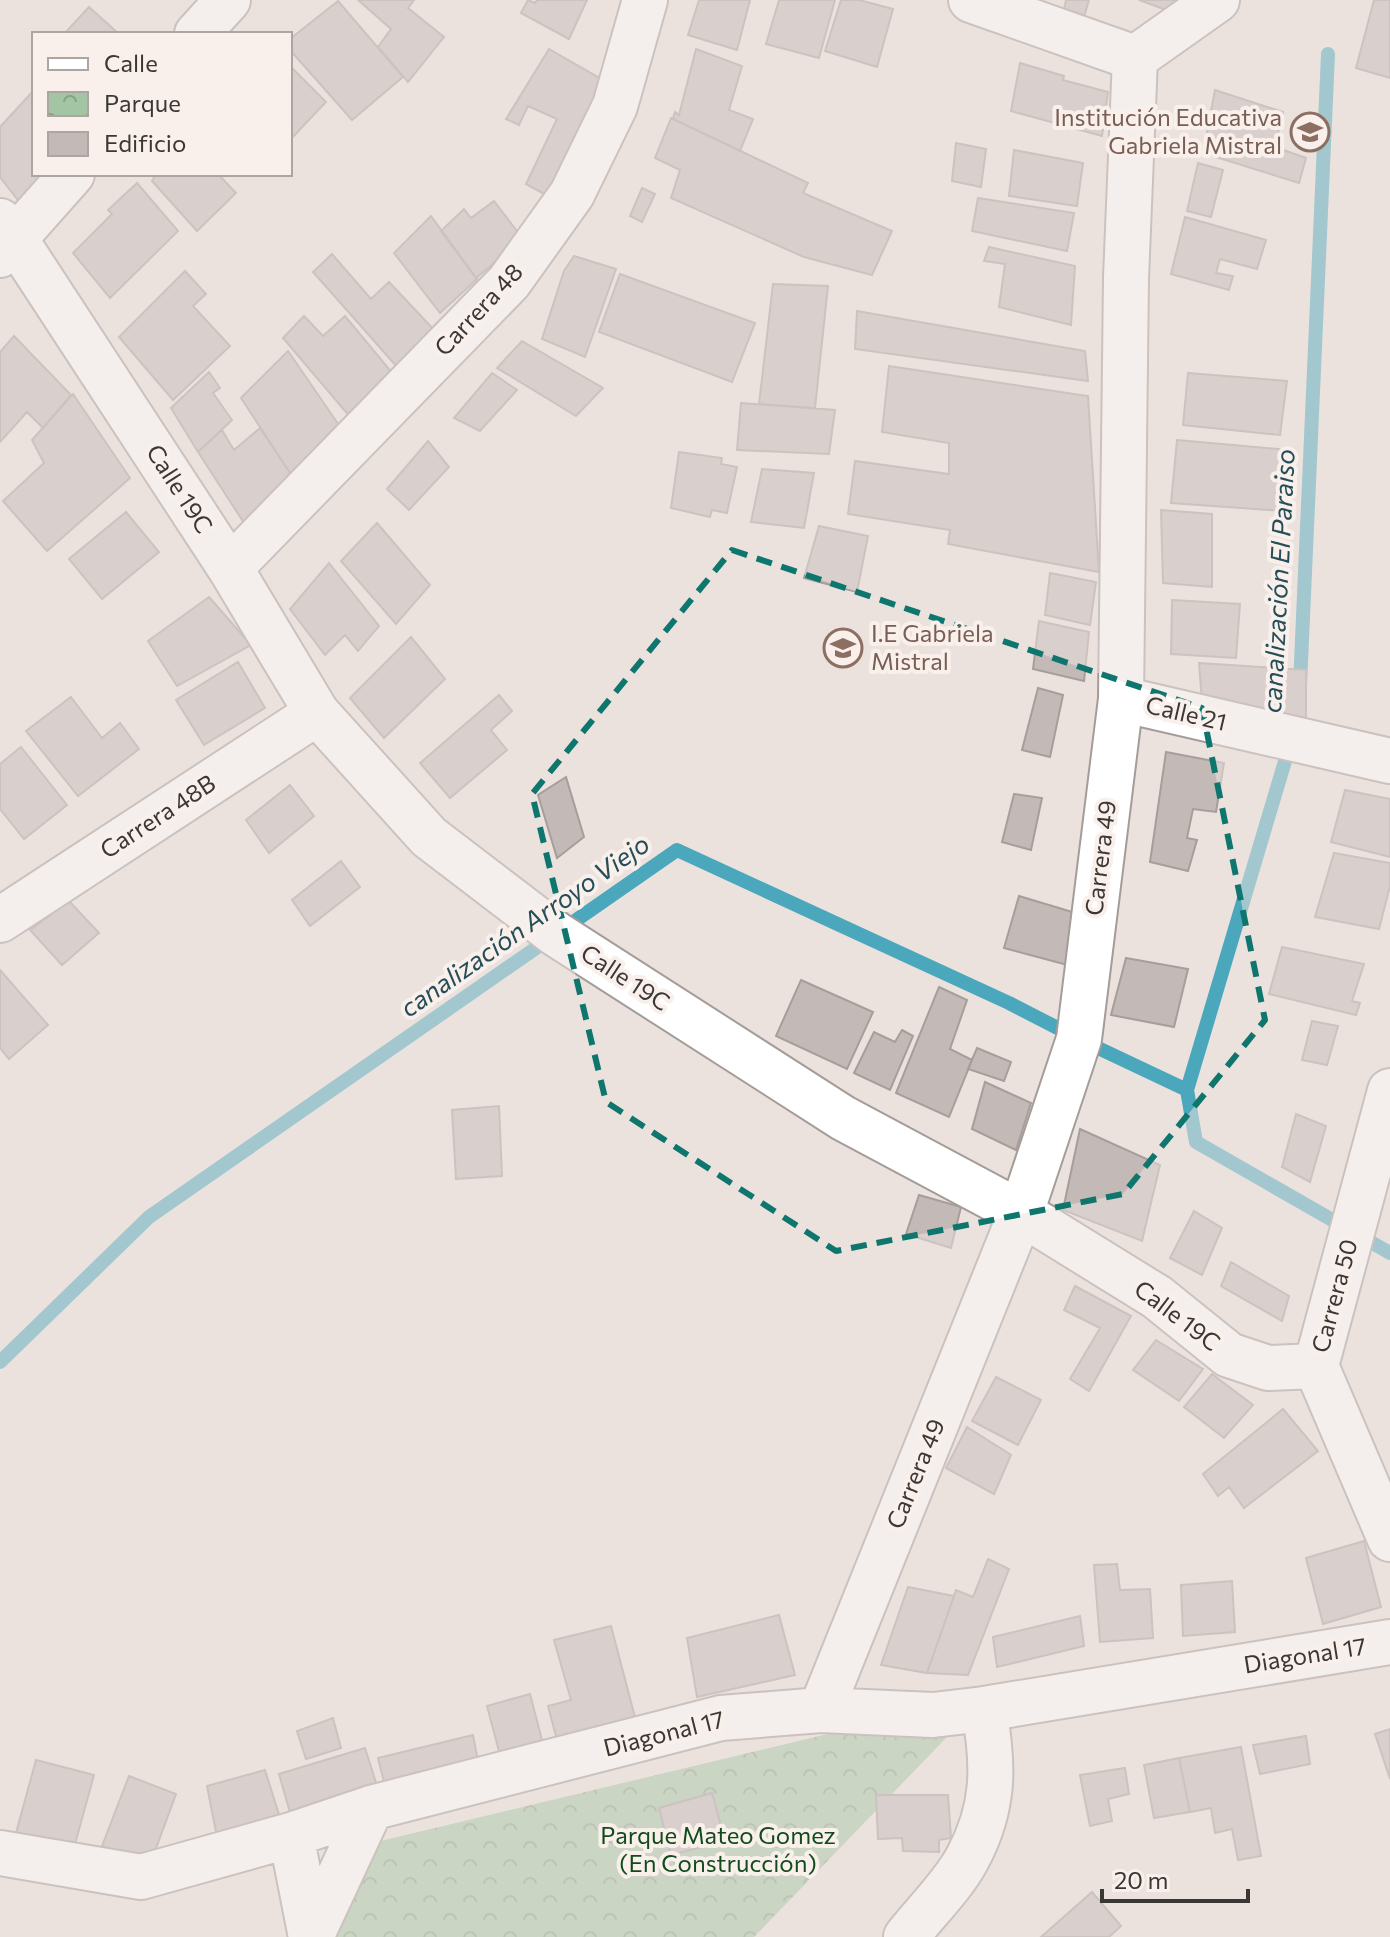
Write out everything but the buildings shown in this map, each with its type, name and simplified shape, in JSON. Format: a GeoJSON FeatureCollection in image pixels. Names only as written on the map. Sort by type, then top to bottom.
{"type":"FeatureCollection","features":[{"type":"Feature","properties":{"kind":"street"},"geometry":{"type":"LineString","coordinates":[[199,32],[228,0]]}},
{"type":"Feature","properties":{"kind":"street","name":"Carrera 48"},"geometry":{"type":"LineString","coordinates":[[230,568],[518,270],[572,194],[615,106],[645,0]]}},
{"type":"Feature","properties":{"kind":"street"},"geometry":{"type":"LineString","coordinates":[[971,0],[1135,58],[1217,0]]}},
{"type":"Feature","properties":{"kind":"street","name":"Carrera 49"},"geometry":{"type":"LineString","coordinates":[[821,1710],[1021,1213],[1079,1039],[1121,699],[1126,278],[1135,58]]}},
{"type":"Feature","properties":{"kind":"street"},"geometry":{"type":"LineString","coordinates":[[5,238],[70,176]]}},
{"type":"Feature","properties":{"kind":"street","name":"Calle 19C"},"geometry":{"type":"LineString","coordinates":[[5,238],[230,568],[317,713],[429,837],[547,927],[843,1118],[1021,1213],[1157,1297],[1229,1355],[1268,1368],[1316,1366]]}},
{"type":"Feature","properties":{"kind":"street","name":"Calle 21"},"geometry":{"type":"LineString","coordinates":[[1121,699],[1390,761]]}},
{"type":"Feature","properties":{"kind":"street","name":"Carrera 48B"},"geometry":{"type":"LineString","coordinates":[[0,920],[317,713]]}},
{"type":"Feature","properties":{"kind":"street","name":"Carrera 50"},"geometry":{"type":"LineString","coordinates":[[1390,1091],[1316,1366],[1390,1539]]}},
{"type":"Feature","properties":{"kind":"street","name":"Diagonal 17"},"geometry":{"type":"LineString","coordinates":[[0,1853],[141,1877],[291,1835],[371,1808],[721,1718],[821,1710],[933,1715],[1390,1642]]}},
{"type":"Feature","properties":{"kind":"street"},"geometry":{"type":"LineString","coordinates":[[906,1937],[967,1860],[989,1804],[992,1755],[984,1709]]}},
{"type":"Feature","properties":{"kind":"street"},"geometry":{"type":"LineString","coordinates":[[311,1937],[371,1808]]}},
{"type":"Feature","properties":{"kind":"street"},"geometry":{"type":"LineString","coordinates":[[291,1835],[311,1937]]}},
{"type":"Feature","properties":{"kind":"highlighted area"},"geometry":{"type":"Polygon","coordinates":[[[732,550],[1202,708],[1265,1020],[1123,1194],[836,1251],[606,1102],[532,794],[732,550]]]}},
{"type":"Feature","properties":{"kind":"green space","name":"Parque Mateo Gomez (En Construcción)"},"geometry":{"type":"Polygon","coordinates":[[[861,1726],[947,1737],[754,1937],[333,1937],[368,1844],[861,1726]]]}},
{"type":"Feature","properties":{"kind":"waterway","name":"canalización El Paraiso"},"geometry":{"type":"LineString","coordinates":[[1300,685],[1328,54]]}},
{"type":"Feature","properties":{"kind":"waterway","name":"canalización El Paraiso"},"geometry":{"type":"LineString","coordinates":[[1291,741],[1187,1090],[1196,1142],[1390,1253]]}},
{"type":"Feature","properties":{"kind":"waterway","name":"canalización Arroyo Viejo"},"geometry":{"type":"LineString","coordinates":[[0,1362],[149,1217],[677,850],[1009,1003],[1187,1090]]}},
{"type":"Feature","properties":{"kind":"place","name":"Institución Educativa Gabriela Mistral"},"geometry":{"type":"Point","coordinates":[1310,132]}},
{"type":"Feature","properties":{"kind":"place","name":"I.E Gabriela Mistral"},"geometry":{"type":"Point","coordinates":[843,648]}}]}
